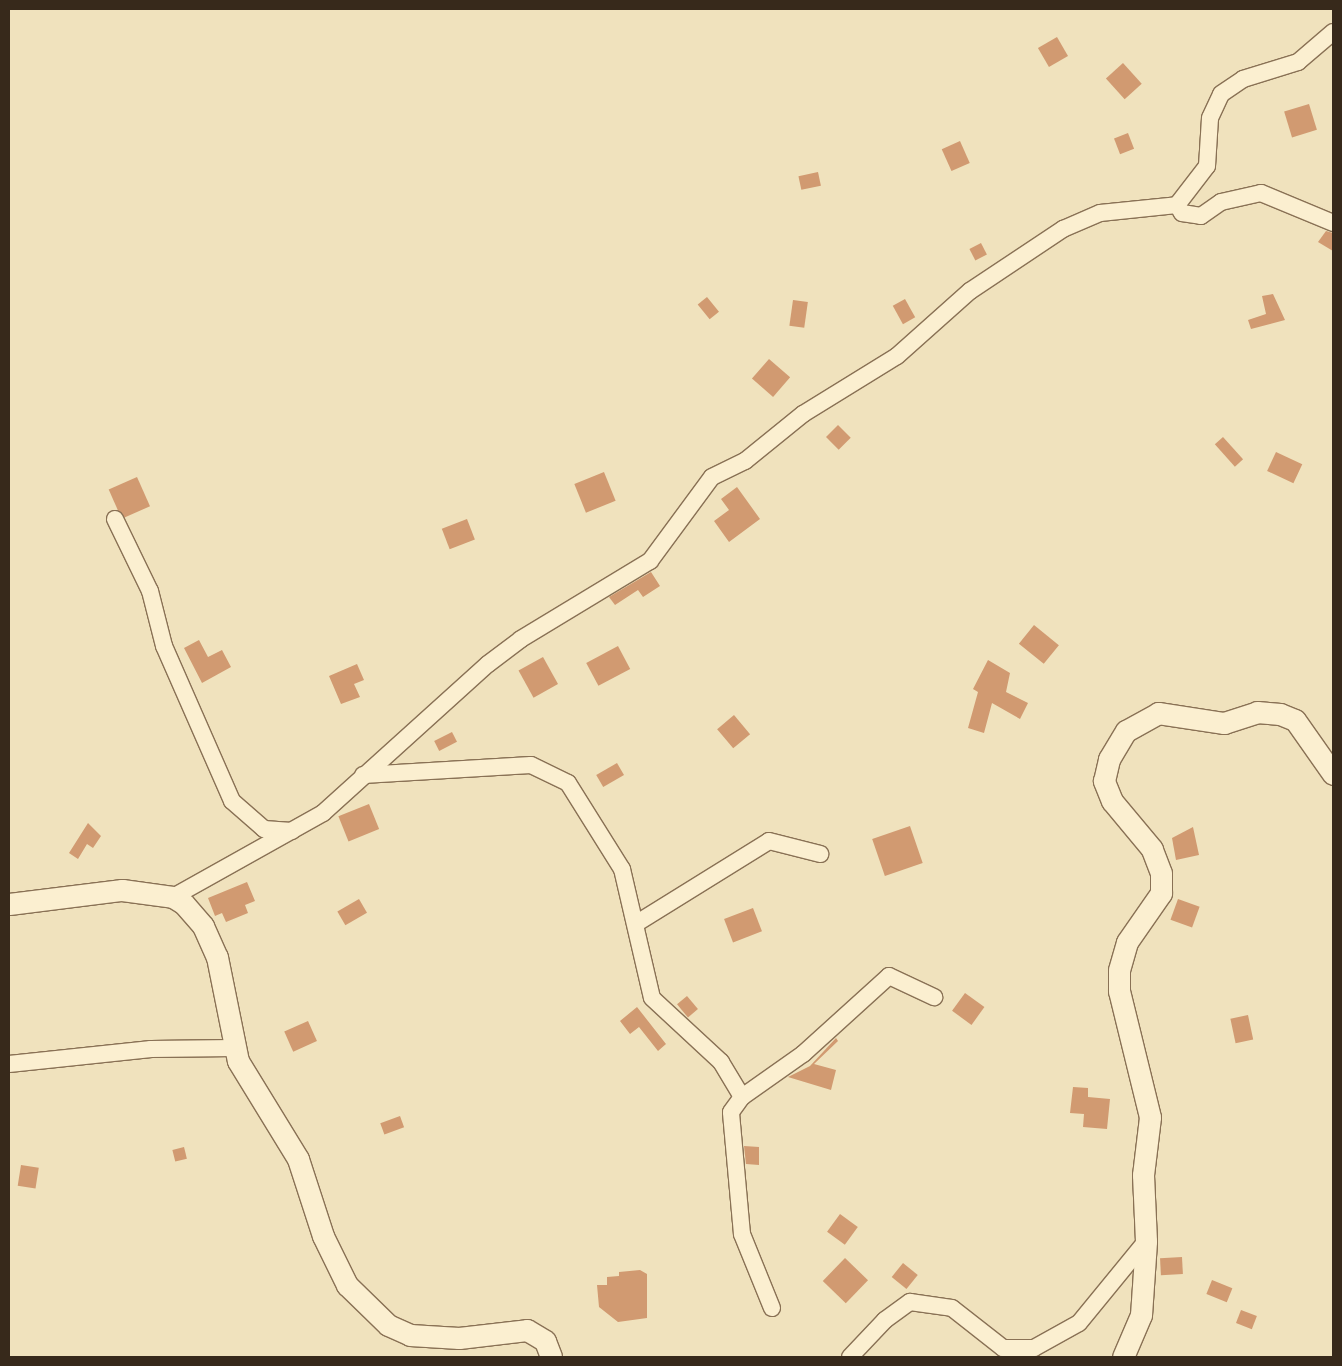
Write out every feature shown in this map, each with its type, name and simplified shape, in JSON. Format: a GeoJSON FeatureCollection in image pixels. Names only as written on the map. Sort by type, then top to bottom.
{"type":"FeatureCollection","features":[{"type":"Feature","properties":{"kind":"street"},"geometry":{"type":"LineString","coordinates":[[172,897],[324,814],[363,775],[521,639],[650,561],[712,477],[766,448],[803,414],[897,356],[970,291],[1063,229],[1100,213],[1177,205],[1207,166],[1210,118],[1221,94],[1243,79],[1298,62],[1333,32]]}},
{"type":"Feature","properties":{"kind":"street"},"geometry":{"type":"LineString","coordinates":[[1177,205],[1182,213],[1201,216],[1221,202],[1261,193],[1333,222]]}},
{"type":"Feature","properties":{"kind":"street"},"geometry":{"type":"LineString","coordinates":[[115,519],[150,591],[164,646],[232,801],[264,829],[292,831]]}},
{"type":"Feature","properties":{"kind":"street"},"geometry":{"type":"LineString","coordinates":[[1123,1357],[1141,1315],[1146,1241],[1143,1175],[1150,1117],[1118,990],[1119,970],[1127,942],[1161,893],[1161,873],[1152,849],[1112,801],[1104,781],[1110,759],[1126,731],[1158,713],[1224,722],[1257,712],[1280,714],[1295,720],[1333,774]]}},
{"type":"Feature","properties":{"kind":"street"},"geometry":{"type":"LineString","coordinates":[[363,775],[531,765],[568,782],[622,869],[637,922],[652,998],[721,1062],[742,1097]]}},
{"type":"Feature","properties":{"kind":"street"},"geometry":{"type":"LineString","coordinates":[[637,922],[769,841],[820,854]]}},
{"type":"Feature","properties":{"kind":"street"},"geometry":{"type":"LineString","coordinates":[[9,904],[122,890],[172,897],[184,904],[211,941],[234,1048],[298,1159],[332,1260],[366,1306],[394,1328],[422,1337],[527,1330],[546,1341],[551,1357]]}},
{"type":"Feature","properties":{"kind":"street"},"geometry":{"type":"LineString","coordinates":[[772,1308],[742,1234],[731,1112],[742,1097],[797,1059],[889,976],[934,997]]}},
{"type":"Feature","properties":{"kind":"street"},"geometry":{"type":"LineString","coordinates":[[9,1064],[150,1049],[234,1048]]}},
{"type":"Feature","properties":{"kind":"street"},"geometry":{"type":"LineString","coordinates":[[850,1357],[885,1320],[910,1302],[952,1308],[1003,1348],[1034,1348],[1079,1323],[1146,1241]]}},
{"type":"Feature","properties":{"kind":"building"},"geometry":{"type":"Polygon","coordinates":[[[1057,37],[1068,56],[1049,67],[1038,48],[1057,37]]]}},
{"type":"Feature","properties":{"kind":"building"},"geometry":{"type":"Polygon","coordinates":[[[1123,63],[1142,84],[1125,99],[1106,78],[1123,63]]]}},
{"type":"Feature","properties":{"kind":"building"},"geometry":{"type":"Polygon","coordinates":[[[1309,104],[1317,130],[1292,137],[1284,112],[1309,104]]]}},
{"type":"Feature","properties":{"kind":"building"},"geometry":{"type":"Polygon","coordinates":[[[1128,133],[1134,149],[1120,154],[1114,138],[1128,133]]]}},
{"type":"Feature","properties":{"kind":"building"},"geometry":{"type":"Polygon","coordinates":[[[960,141],[970,163],[951,171],[942,149],[960,141]]]}},
{"type":"Feature","properties":{"kind":"building"},"geometry":{"type":"Polygon","coordinates":[[[818,172],[821,186],[801,190],[798,176],[818,172]]]}},
{"type":"Feature","properties":{"kind":"building"},"geometry":{"type":"Polygon","coordinates":[[[1326,231],[1333,233],[1333,251],[1318,242],[1326,231]]]}},
{"type":"Feature","properties":{"kind":"building"},"geometry":{"type":"Polygon","coordinates":[[[981,243],[987,255],[975,260],[969,249],[981,243]]]}},
{"type":"Feature","properties":{"kind":"building"},"geometry":{"type":"Polygon","coordinates":[[[1273,294],[1285,320],[1251,329],[1248,320],[1266,314],[1262,296],[1273,294]]]}},
{"type":"Feature","properties":{"kind":"building"},"geometry":{"type":"Polygon","coordinates":[[[707,297],[719,312],[710,319],[698,305],[707,297]]]}},
{"type":"Feature","properties":{"kind":"building"},"geometry":{"type":"Polygon","coordinates":[[[905,299],[915,317],[903,324],[893,306],[905,299]]]}},
{"type":"Feature","properties":{"kind":"building"},"geometry":{"type":"Polygon","coordinates":[[[793,300],[808,302],[804,328],[789,326],[793,300]]]}},
{"type":"Feature","properties":{"kind":"building"},"geometry":{"type":"Polygon","coordinates":[[[769,359],[790,377],[773,397],[752,379],[769,359]]]}},
{"type":"Feature","properties":{"kind":"building"},"geometry":{"type":"Polygon","coordinates":[[[838,425],[851,438],[839,450],[826,437],[838,425]]]}},
{"type":"Feature","properties":{"kind":"building"},"geometry":{"type":"Polygon","coordinates":[[[1223,437],[1243,459],[1235,467],[1215,444],[1223,437]]]}},
{"type":"Feature","properties":{"kind":"building"},"geometry":{"type":"Polygon","coordinates":[[[1276,452],[1302,464],[1293,483],[1267,471],[1276,452]]]}},
{"type":"Feature","properties":{"kind":"building"},"geometry":{"type":"Polygon","coordinates":[[[604,472],[616,501],[586,513],[574,484],[604,472]]]}},
{"type":"Feature","properties":{"kind":"building"},"geometry":{"type":"Polygon","coordinates":[[[137,477],[150,506],[122,519],[109,490],[137,477]]]}},
{"type":"Feature","properties":{"kind":"building"},"geometry":{"type":"Polygon","coordinates":[[[737,487],[760,519],[729,542],[714,521],[729,510],[721,499],[737,487]]]}},
{"type":"Feature","properties":{"kind":"building"},"geometry":{"type":"Polygon","coordinates":[[[467,519],[475,540],[450,549],[442,529],[467,519]]]}},
{"type":"Feature","properties":{"kind":"building"},"geometry":{"type":"Polygon","coordinates":[[[651,572],[660,586],[643,597],[638,590],[615,605],[609,597],[651,572]]]}},
{"type":"Feature","properties":{"kind":"building"},"geometry":{"type":"Polygon","coordinates":[[[1034,625],[1059,645],[1044,664],[1019,644],[1034,625]]]}},
{"type":"Feature","properties":{"kind":"building"},"geometry":{"type":"Polygon","coordinates":[[[199,640],[208,657],[222,650],[231,667],[202,683],[184,648],[199,640]]]}},
{"type":"Feature","properties":{"kind":"building"},"geometry":{"type":"Polygon","coordinates":[[[618,646],[630,669],[598,686],[586,663],[618,646]]]}},
{"type":"Feature","properties":{"kind":"building"},"geometry":{"type":"Polygon","coordinates":[[[543,657],[558,684],[534,698],[519,671],[543,657]]]}},
{"type":"Feature","properties":{"kind":"building"},"geometry":{"type":"Polygon","coordinates":[[[988,660],[1010,673],[1006,692],[1028,703],[1020,719],[992,703],[984,733],[968,728],[978,692],[973,689],[988,660]]]}},
{"type":"Feature","properties":{"kind":"building"},"geometry":{"type":"Polygon","coordinates":[[[357,664],[364,680],[354,684],[360,697],[341,704],[329,676],[357,664]]]}},
{"type":"Feature","properties":{"kind":"building"},"geometry":{"type":"Polygon","coordinates":[[[734,715],[750,734],[733,748],[717,729],[734,715]]]}},
{"type":"Feature","properties":{"kind":"building"},"geometry":{"type":"Polygon","coordinates":[[[452,732],[457,742],[439,751],[434,741],[452,732]]]}},
{"type":"Feature","properties":{"kind":"building"},"geometry":{"type":"Polygon","coordinates":[[[617,763],[624,775],[603,787],[596,775],[617,763]]]}},
{"type":"Feature","properties":{"kind":"building"},"geometry":{"type":"Polygon","coordinates":[[[369,804],[379,829],[349,841],[338,816],[369,804]]]}},
{"type":"Feature","properties":{"kind":"building"},"geometry":{"type":"Polygon","coordinates":[[[88,823],[101,836],[93,848],[87,844],[78,859],[69,853],[88,823]]]}},
{"type":"Feature","properties":{"kind":"building"},"geometry":{"type":"Polygon","coordinates":[[[910,826],[923,863],[885,876],[872,839],[910,826]]]}},
{"type":"Feature","properties":{"kind":"building"},"geometry":{"type":"Polygon","coordinates":[[[1193,827],[1199,855],[1176,860],[1172,838],[1193,827]]]}},
{"type":"Feature","properties":{"kind":"building"},"geometry":{"type":"Polygon","coordinates":[[[247,882],[255,901],[245,905],[248,913],[226,922],[222,913],[215,916],[208,898],[247,882]]]}},
{"type":"Feature","properties":{"kind":"building"},"geometry":{"type":"Polygon","coordinates":[[[359,899],[367,913],[345,925],[337,912],[359,899]]]}},
{"type":"Feature","properties":{"kind":"building"},"geometry":{"type":"Polygon","coordinates":[[[1178,899],[1200,907],[1192,928],[1170,920],[1178,899]]]}},
{"type":"Feature","properties":{"kind":"building"},"geometry":{"type":"Polygon","coordinates":[[[753,908],[762,931],[733,942],[724,919],[753,908]]]}},
{"type":"Feature","properties":{"kind":"building"},"geometry":{"type":"Polygon","coordinates":[[[965,993],[984,1007],[971,1025],[952,1011],[965,993]]]}},
{"type":"Feature","properties":{"kind":"building"},"geometry":{"type":"Polygon","coordinates":[[[687,996],[698,1009],[688,1017],[677,1004],[687,996]]]}},
{"type":"Feature","properties":{"kind":"building"},"geometry":{"type":"Polygon","coordinates":[[[637,1007],[666,1044],[658,1051],[639,1027],[630,1034],[620,1021],[637,1007]]]}},
{"type":"Feature","properties":{"kind":"building"},"geometry":{"type":"Polygon","coordinates":[[[1248,1015],[1253,1039],[1236,1043],[1230,1019],[1248,1015]]]}},
{"type":"Feature","properties":{"kind":"building"},"geometry":{"type":"Polygon","coordinates":[[[308,1021],[317,1041],[293,1052],[284,1032],[308,1021]]]}},
{"type":"Feature","properties":{"kind":"building"},"geometry":{"type":"Polygon","coordinates":[[[836,1038],[838,1041],[814,1064],[836,1070],[831,1090],[788,1077],[810,1066],[836,1038]]]}},
{"type":"Feature","properties":{"kind":"building"},"geometry":{"type":"Polygon","coordinates":[[[1073,1087],[1088,1088],[1088,1097],[1110,1099],[1107,1129],[1083,1127],[1084,1114],[1070,1113],[1073,1087]]]}},
{"type":"Feature","properties":{"kind":"building"},"geometry":{"type":"Polygon","coordinates":[[[400,1116],[404,1127],[384,1134],[380,1123],[400,1116]]]}},
{"type":"Feature","properties":{"kind":"building"},"geometry":{"type":"Polygon","coordinates":[[[744,1146],[759,1147],[759,1165],[746,1164],[744,1146]]]}},
{"type":"Feature","properties":{"kind":"building"},"geometry":{"type":"Polygon","coordinates":[[[184,1147],[187,1159],[175,1162],[172,1150],[184,1147]]]}},
{"type":"Feature","properties":{"kind":"building"},"geometry":{"type":"Polygon","coordinates":[[[21,1165],[39,1168],[35,1189],[18,1186],[21,1165]]]}},
{"type":"Feature","properties":{"kind":"building"},"geometry":{"type":"Polygon","coordinates":[[[840,1214],[858,1227],[845,1245],[827,1232],[840,1214]]]}},
{"type":"Feature","properties":{"kind":"building"},"geometry":{"type":"Polygon","coordinates":[[[1182,1257],[1183,1274],[1161,1275],[1160,1258],[1182,1257]]]}},
{"type":"Feature","properties":{"kind":"building"},"geometry":{"type":"Polygon","coordinates":[[[845,1258],[868,1280],[846,1303],[823,1281],[845,1258]]]}},
{"type":"Feature","properties":{"kind":"building"},"geometry":{"type":"Polygon","coordinates":[[[903,1263],[918,1275],[906,1289],[892,1277],[903,1263]]]}},
{"type":"Feature","properties":{"kind":"building"},"geometry":{"type":"Polygon","coordinates":[[[640,1270],[647,1274],[647,1318],[618,1322],[599,1307],[597,1285],[607,1285],[607,1277],[619,1276],[619,1272],[640,1270]]]}},
{"type":"Feature","properties":{"kind":"building"},"geometry":{"type":"Polygon","coordinates":[[[1212,1280],[1232,1288],[1227,1302],[1206,1294],[1212,1280]]]}},
{"type":"Feature","properties":{"kind":"building"},"geometry":{"type":"Polygon","coordinates":[[[1241,1310],[1257,1316],[1252,1329],[1236,1323],[1241,1310]]]}}]}
